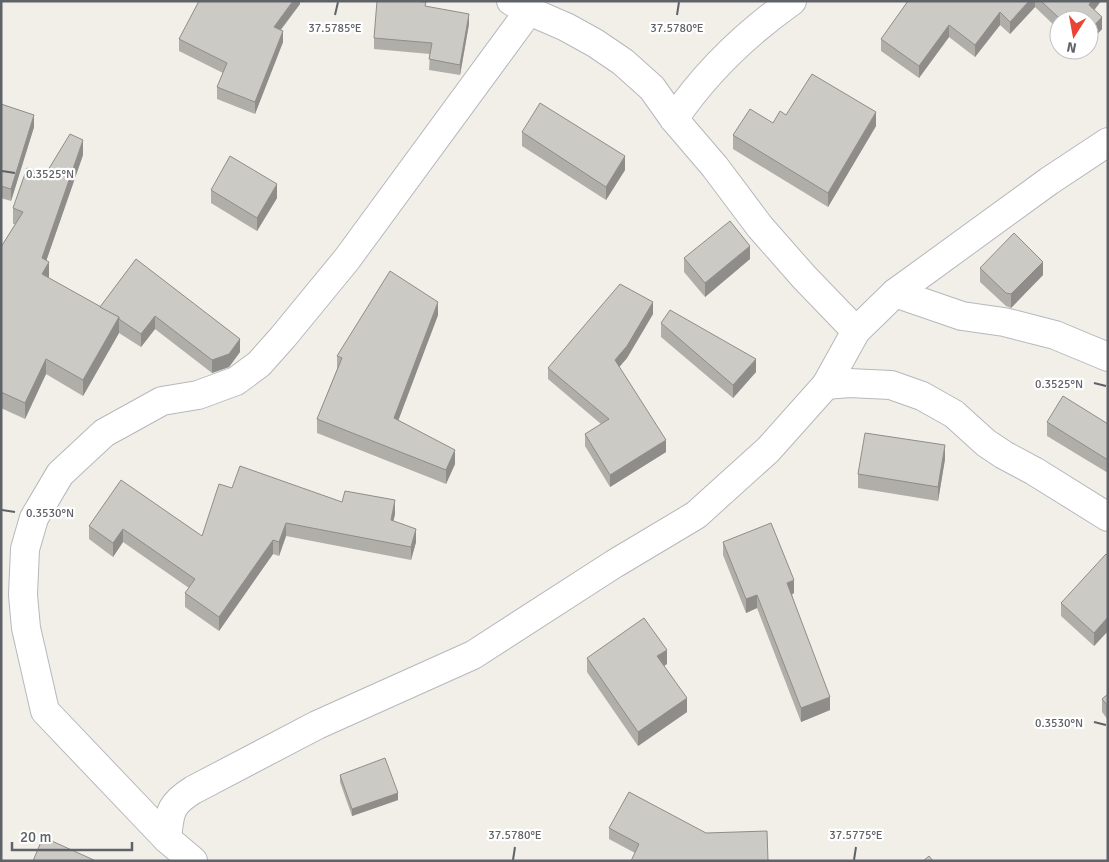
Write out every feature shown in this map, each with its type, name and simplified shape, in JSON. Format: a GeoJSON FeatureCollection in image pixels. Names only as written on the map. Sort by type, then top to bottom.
{"type":"FeatureCollection","features":[{"type":"Feature","properties":{"kind":"street"},"geometry":{"type":"LineString","coordinates":[[674,119],[690,96],[718,64],[772,15],[792,1]]}},
{"type":"Feature","properties":{"kind":"street"},"geometry":{"type":"LineString","coordinates":[[194,861],[168,839],[45,711],[26,628],[23,596],[25,549],[34,518],[60,474],[104,433],[162,401],[198,395],[236,381],[258,364],[283,337],[346,259],[520,6],[595,42],[623,62],[652,88],[674,119],[715,167],[760,227],[804,277],[856,331]]}},
{"type":"Feature","properties":{"kind":"street"},"geometry":{"type":"LineString","coordinates":[[168,839],[170,813],[179,799],[317,724],[473,654],[614,564],[696,515],[768,450],[826,385],[856,331],[895,293],[1049,181],[1108,142]]}},
{"type":"Feature","properties":{"kind":"street"},"geometry":{"type":"LineString","coordinates":[[895,293],[962,316],[1004,322],[1055,336],[1108,357]]}},
{"type":"Feature","properties":{"kind":"street"},"geometry":{"type":"LineString","coordinates":[[826,385],[849,383],[891,385],[922,396],[954,414],[986,443],[1004,455],[1108,516]]}},
{"type":"Feature","properties":{"kind":"building"},"geometry":{"type":"Polygon","coordinates":[[[199,1],[293,1],[274,27],[283,31],[255,102],[217,87],[227,63],[179,39],[199,1]]]}},
{"type":"Feature","properties":{"kind":"building"},"geometry":{"type":"Polygon","coordinates":[[[377,1],[426,2],[425,6],[469,14],[460,65],[429,59],[432,43],[374,38],[377,1]]]}},
{"type":"Feature","properties":{"kind":"building"},"geometry":{"type":"Polygon","coordinates":[[[908,1],[1029,1],[1010,22],[1000,12],[975,45],[949,25],[919,66],[881,39],[908,1]]]}},
{"type":"Feature","properties":{"kind":"building"},"geometry":{"type":"Polygon","coordinates":[[[1041,1],[1091,1],[1089,5],[1094,10],[1050,10],[1041,1]]]}},
{"type":"Feature","properties":{"kind":"building"},"geometry":{"type":"Polygon","coordinates":[[[812,74],[876,112],[828,193],[733,135],[750,109],[773,123],[780,111],[786,115],[812,74]]]}},
{"type":"Feature","properties":{"kind":"building"},"geometry":{"type":"Polygon","coordinates":[[[540,103],[625,156],[606,187],[522,132],[540,103]]]}},
{"type":"Feature","properties":{"kind":"building"},"geometry":{"type":"Polygon","coordinates":[[[1,104],[34,115],[11,189],[1,186],[1,104]]]}},
{"type":"Feature","properties":{"kind":"building"},"geometry":{"type":"Polygon","coordinates":[[[70,134],[83,140],[42,258],[49,262],[42,274],[119,317],[83,380],[46,359],[25,403],[1,392],[1,247],[23,212],[13,208],[27,168],[45,175],[70,134]]]}},
{"type":"Feature","properties":{"kind":"building"},"geometry":{"type":"Polygon","coordinates":[[[230,156],[277,184],[257,218],[211,190],[230,156]]]}},
{"type":"Feature","properties":{"kind":"building"},"geometry":{"type":"Polygon","coordinates":[[[730,221],[750,246],[705,283],[684,258],[730,221]]]}},
{"type":"Feature","properties":{"kind":"building"},"geometry":{"type":"Polygon","coordinates":[[[1014,233],[1043,262],[1011,294],[1006,293],[980,268],[1014,233]]]}},
{"type":"Feature","properties":{"kind":"building"},"geometry":{"type":"Polygon","coordinates":[[[136,259],[240,339],[229,354],[212,360],[155,316],[141,334],[119,319],[119,317],[100,307],[136,259]]]}},
{"type":"Feature","properties":{"kind":"building"},"geometry":{"type":"Polygon","coordinates":[[[390,271],[438,302],[394,418],[455,450],[446,470],[317,419],[342,358],[337,356],[390,271]]]}},
{"type":"Feature","properties":{"kind":"building"},"geometry":{"type":"Polygon","coordinates":[[[620,284],[653,302],[627,346],[615,360],[666,440],[610,475],[585,434],[609,419],[548,368],[620,284]]]}},
{"type":"Feature","properties":{"kind":"building"},"geometry":{"type":"Polygon","coordinates":[[[670,310],[756,359],[733,385],[661,323],[670,310]]]}},
{"type":"Feature","properties":{"kind":"building"},"geometry":{"type":"Polygon","coordinates":[[[1063,396],[1108,424],[1108,460],[1047,422],[1063,396]]]}},
{"type":"Feature","properties":{"kind":"building"},"geometry":{"type":"Polygon","coordinates":[[[865,433],[945,445],[938,487],[858,474],[865,433]]]}},
{"type":"Feature","properties":{"kind":"building"},"geometry":{"type":"Polygon","coordinates":[[[240,466],[342,502],[345,491],[395,500],[391,520],[416,529],[411,547],[286,523],[279,542],[273,540],[219,617],[185,593],[195,579],[123,529],[113,543],[89,526],[121,480],[202,536],[219,484],[232,488],[240,466]]]}},
{"type":"Feature","properties":{"kind":"building"},"geometry":{"type":"Polygon","coordinates":[[[771,523],[794,580],[787,583],[830,697],[801,708],[757,595],[746,599],[723,542],[771,523]]]}},
{"type":"Feature","properties":{"kind":"building"},"geometry":{"type":"Polygon","coordinates":[[[1106,554],[1108,556],[1108,617],[1094,633],[1061,603],[1106,554]]]}},
{"type":"Feature","properties":{"kind":"building"},"geometry":{"type":"Polygon","coordinates":[[[644,618],[667,650],[657,656],[687,698],[638,732],[587,658],[644,618]]]}},
{"type":"Feature","properties":{"kind":"building"},"geometry":{"type":"Polygon","coordinates":[[[1108,694],[1108,706],[1102,699],[1108,694]]]}},
{"type":"Feature","properties":{"kind":"building"},"geometry":{"type":"Polygon","coordinates":[[[385,758],[398,793],[352,809],[340,775],[385,758]]]}},
{"type":"Feature","properties":{"kind":"building"},"geometry":{"type":"Polygon","coordinates":[[[629,792],[706,833],[767,831],[768,861],[631,861],[639,844],[609,828],[629,792]]]}},
{"type":"Feature","properties":{"kind":"building"},"geometry":{"type":"Polygon","coordinates":[[[43,837],[96,861],[33,861],[43,837]]]}},
{"type":"Feature","properties":{"kind":"building"},"geometry":{"type":"Polygon","coordinates":[[[929,856],[933,861],[923,861],[929,856]]]}}]}
